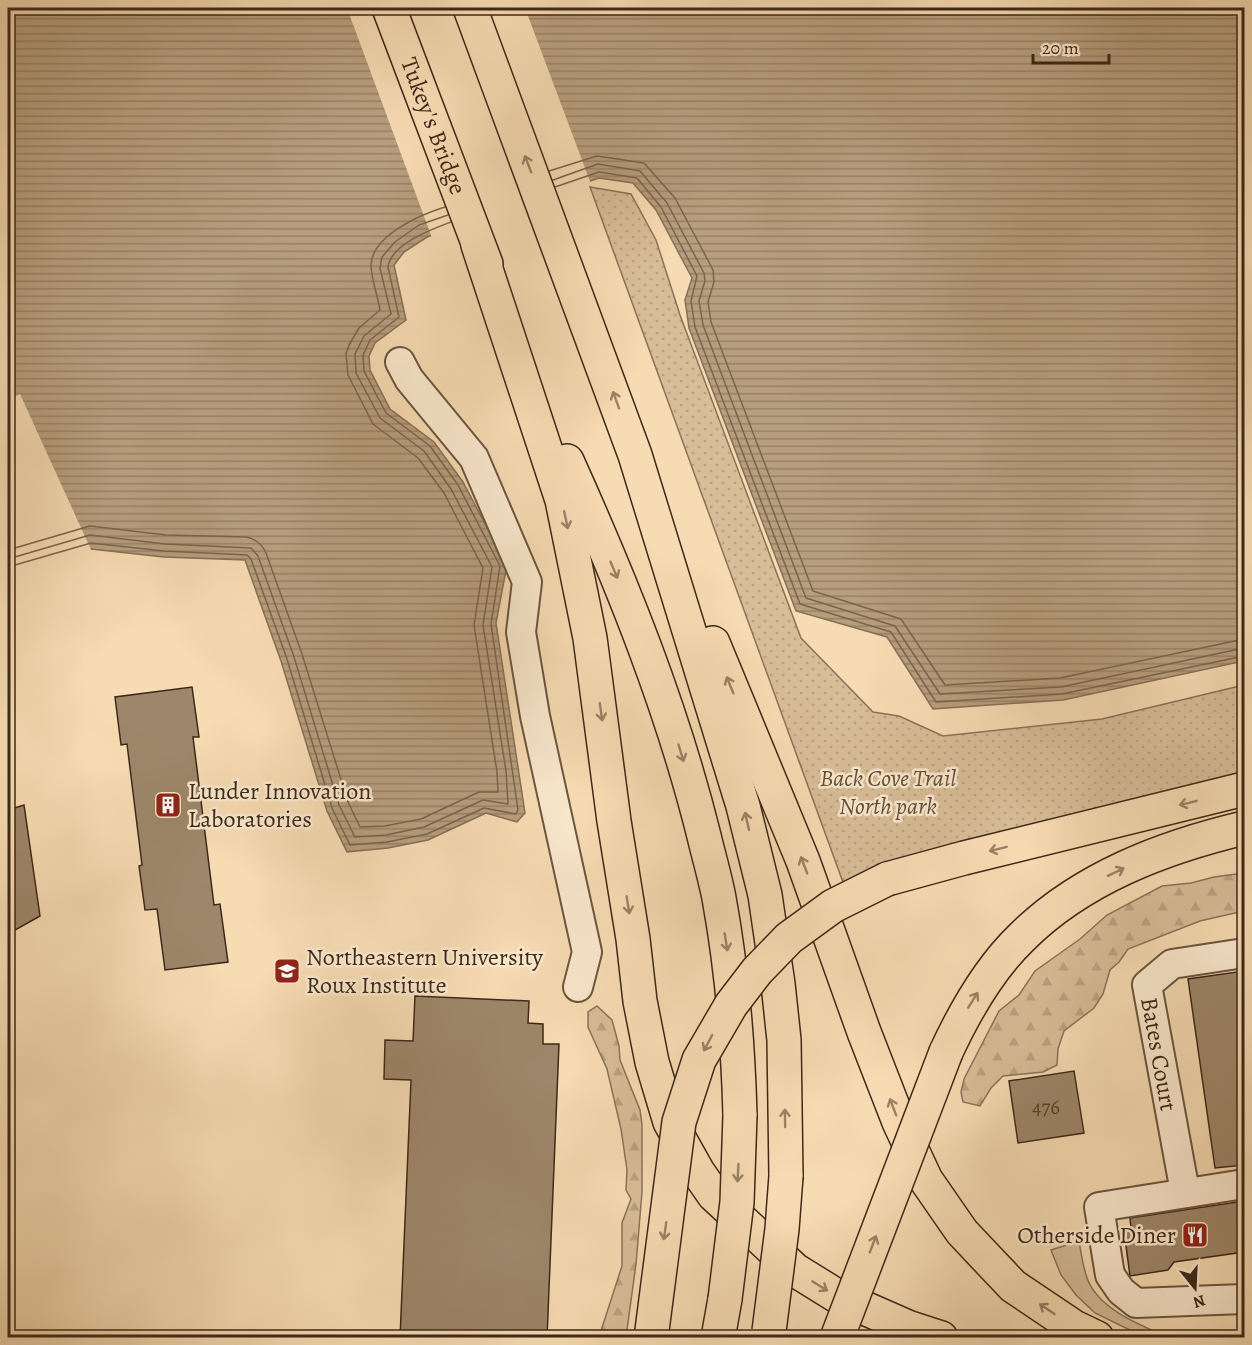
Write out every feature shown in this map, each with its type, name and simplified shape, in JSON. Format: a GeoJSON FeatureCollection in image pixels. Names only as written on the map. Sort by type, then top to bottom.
{"type":"FeatureCollection","features":[{"type":"Feature","properties":{"kind":"highway","name":"Tukey's Bridge"},"geometry":{"type":"LineString","coordinates":[[388,8],[478,244]]}},
{"type":"Feature","properties":{"kind":"highway"},"geometry":{"type":"LineString","coordinates":[[470,8],[635,455],[794,839],[864,1032],[899,1122],[926,1180],[962,1232],[1013,1286],[1074,1327],[1097,1338]]}},
{"type":"Feature","properties":{"kind":"highway"},"geometry":{"type":"LineString","coordinates":[[478,244],[564,456],[639,630],[680,747],[719,897],[731,975],[740,1115],[737,1202],[718,1338]]}},
{"type":"Feature","properties":{"kind":"highway"},"geometry":{"type":"LineString","coordinates":[[478,244],[562,500],[590,638],[640,1000],[652,1062],[670,1122],[698,1172],[714,1195],[795,1270],[837,1296],[910,1328],[941,1338]]}},
{"type":"Feature","properties":{"kind":"highway"},"geometry":{"type":"LineString","coordinates":[[635,455],[743,806],[765,895],[784,1040],[786,1176],[769,1334]]}},
{"type":"Feature","properties":{"kind":"highway"},"geometry":{"type":"LineString","coordinates":[[651,1338],[679,1122],[688,1090],[704,1052],[731,1005],[757,971],[789,938],[833,906],[887,879],[1245,789]]}},
{"type":"Feature","properties":{"kind":"highway"},"geometry":{"type":"LineString","coordinates":[[837,1338],[946,1052],[962,1018],[989,975],[1021,938],[1077,892],[1118,871],[1184,844],[1241,829]]}},
{"type":"Feature","properties":{"kind":"lane"},"geometry":{"type":"LineString","coordinates":[[400,362],[409,379],[474,458],[527,582],[521,632],[535,716],[587,952],[578,987]]}},
{"type":"Feature","properties":{"kind":"lane","name":"Bates Court"},"geometry":{"type":"LineString","coordinates":[[1185,1192],[1147,985],[1172,964],[1245,953]]}},
{"type":"Feature","properties":{"kind":"lane"},"geometry":{"type":"LineString","coordinates":[[1245,1184],[1099,1206],[1110,1275],[1121,1291],[1136,1303],[1245,1299]]}},
{"type":"Feature","properties":{"kind":"green space","name":"Back Cove Trail North park"},"geometry":{"type":"Polygon","coordinates":[[[590,187],[631,194],[656,240],[680,315],[801,638],[873,712],[899,716],[943,736],[1102,719],[1244,685],[1244,774],[844,885],[590,187]]]}},
{"type":"Feature","properties":{"kind":"green space"},"geometry":{"type":"Polygon","coordinates":[[[1244,870],[1244,911],[1200,921],[1128,949],[1110,970],[1103,994],[1094,1008],[1064,1031],[1058,1049],[1057,1065],[1043,1072],[1003,1076],[991,1088],[980,1106],[963,1102],[961,1092],[964,1079],[999,1011],[1019,995],[1035,971],[1080,939],[1107,915],[1162,886],[1191,883],[1236,874],[1244,870]]]}},
{"type":"Feature","properties":{"kind":"green space"},"geometry":{"type":"Polygon","coordinates":[[[597,1006],[612,1020],[620,1060],[640,1110],[642,1125],[642,1192],[636,1264],[626,1337],[599,1337],[622,1266],[622,1223],[631,1199],[626,1190],[627,1170],[621,1129],[607,1069],[588,1027],[588,1012],[597,1006]]]}},
{"type":"Feature","properties":{"kind":"green space"},"geometry":{"type":"Polygon","coordinates":[[[1079,1241],[1087,1278],[1100,1299],[1121,1315],[1168,1337],[1144,1337],[1095,1313],[1076,1295],[1061,1275],[1051,1250],[1079,1241]]]}},
{"type":"Feature","properties":{"kind":"water"},"geometry":{"type":"Polygon","coordinates":[[[8,8],[1244,8],[1244,661],[1063,700],[933,709],[887,637],[796,611],[689,328],[685,300],[692,278],[656,210],[633,183],[599,178],[427,237],[404,252],[394,265],[406,320],[375,343],[369,356],[370,370],[390,409],[434,442],[463,482],[507,565],[496,623],[525,813],[517,822],[486,813],[428,840],[388,848],[347,852],[327,811],[281,661],[245,560],[164,557],[91,549],[8,574],[8,8]]]}},
{"type":"Feature","properties":{"kind":"pier"},"geometry":{"type":"Polygon","coordinates":[[[347,8],[525,8],[591,184],[432,238],[347,8]]]}},
{"type":"Feature","properties":{"kind":"pier"},"geometry":{"type":"Polygon","coordinates":[[[20,394],[92,552],[16,574],[8,555],[8,400],[20,394]]]}},
{"type":"Feature","properties":{"kind":"building","name":"Lunder Innovation Laboratories"},"geometry":{"type":"Polygon","coordinates":[[[192,687],[199,737],[193,737],[214,905],[220,904],[228,962],[165,970],[157,909],[145,910],[139,866],[142,865],[127,744],[121,745],[115,697],[192,687]]]}},
{"type":"Feature","properties":{"kind":"building"},"geometry":{"type":"Polygon","coordinates":[[[24,805],[40,916],[8,934],[8,810],[24,805]]]}},
{"type":"Feature","properties":{"kind":"building"},"geometry":{"type":"Polygon","coordinates":[[[1244,971],[1244,1165],[1215,1168],[1188,979],[1244,971]]]}},
{"type":"Feature","properties":{"kind":"building"},"geometry":{"type":"Polygon","coordinates":[[[415,996],[529,1001],[528,1023],[543,1024],[543,1044],[559,1044],[547,1338],[400,1338],[411,1080],[384,1079],[385,1040],[413,1041],[415,996]]]}},
{"type":"Feature","properties":{"kind":"building"},"geometry":{"type":"Polygon","coordinates":[[[1074,1071],[1084,1133],[1018,1143],[1009,1081],[1074,1071]]]}},
{"type":"Feature","properties":{"kind":"building"},"geometry":{"type":"Polygon","coordinates":[[[1244,1201],[1244,1252],[1174,1262],[1168,1270],[1130,1276],[1124,1231],[1131,1228],[1130,1218],[1244,1201]]]}},
{"type":"Feature","properties":{"kind":"place","name":"Lunder Innovation Laboratories"},"geometry":{"type":"Point","coordinates":[168,805]}},
{"type":"Feature","properties":{"kind":"place","name":"Northeastern University Roux Institute"},"geometry":{"type":"Point","coordinates":[287,971]}},
{"type":"Feature","properties":{"kind":"place","name":"Otherside Diner"},"geometry":{"type":"Point","coordinates":[1195,1235]}}]}
